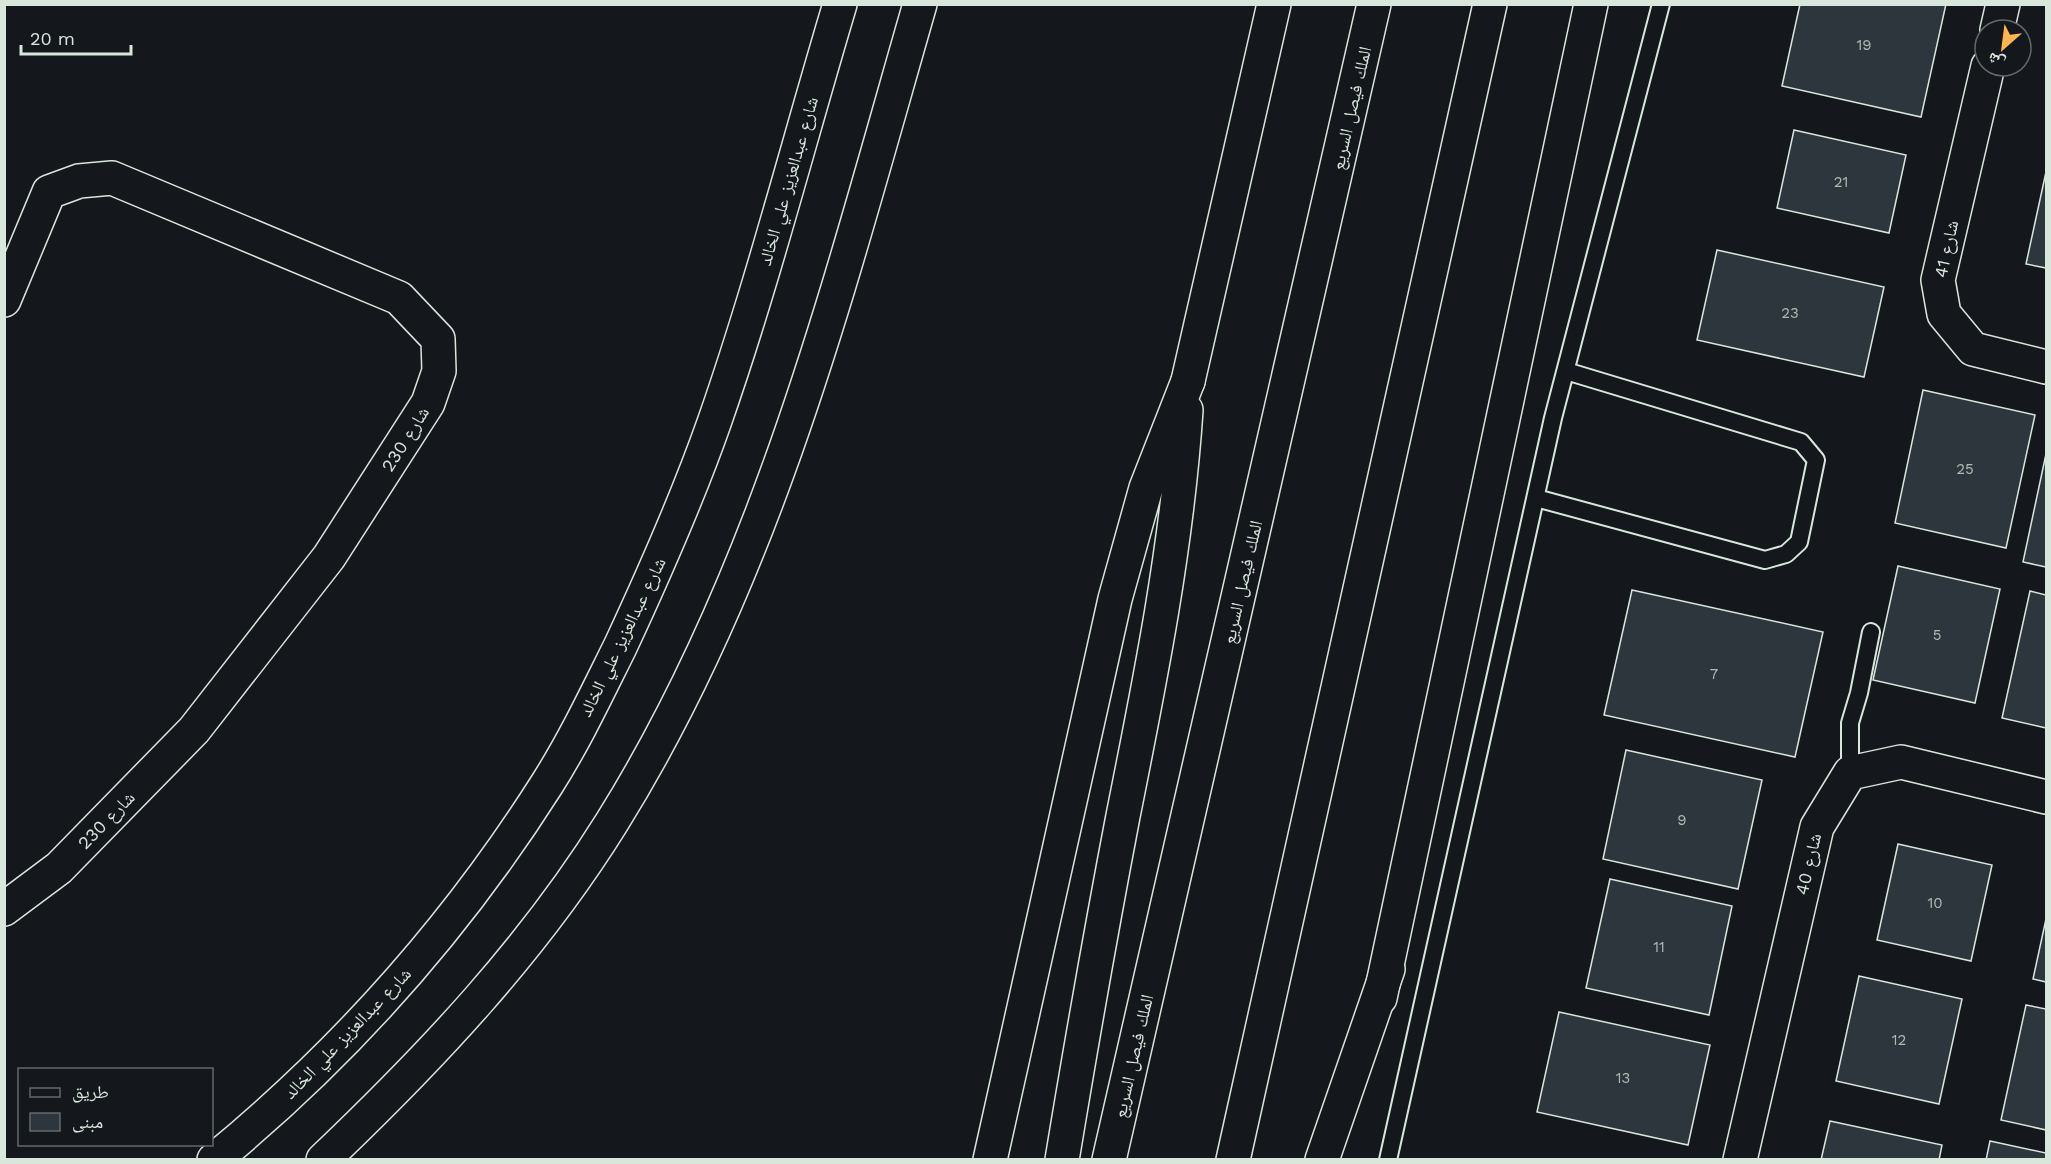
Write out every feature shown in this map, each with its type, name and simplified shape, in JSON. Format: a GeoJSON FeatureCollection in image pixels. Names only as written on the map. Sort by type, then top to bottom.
{"type":"FeatureCollection","features":[{"type":"Feature","properties":{"kind":"main road","name":"شارع عبدالعزيز علي الخالد"},"geometry":{"type":"LineString","coordinates":[[214,1160],[310,1075],[416,962],[507,844],[549,781],[599,690],[676,522],[713,425],[743,337],[840,4]]}},
{"type":"Feature","properties":{"kind":"main road"},"geometry":{"type":"LineString","coordinates":[[324,1160],[422,1064],[475,1006],[525,944],[611,824],[684,695],[749,549],[820,351],[920,4]]}},
{"type":"Feature","properties":{"kind":"main road"},"geometry":{"type":"LineString","coordinates":[[990,1160],[1115,599],[1146,488],[1188,381],[1274,4]]}},
{"type":"Feature","properties":{"kind":"main road","name":"الملك فيصل السريع"},"geometry":{"type":"LineString","coordinates":[[1109,1160],[1374,4]]}},
{"type":"Feature","properties":{"kind":"main road"},"geometry":{"type":"LineString","coordinates":[[1233,1160],[1490,4]]}},
{"type":"Feature","properties":{"kind":"main road"},"geometry":{"type":"LineString","coordinates":[[1339,1160],[1388,969],[1591,4]]}},
{"type":"Feature","properties":{"kind":"main road","name":"شارع 41"},"geometry":{"type":"LineString","coordinates":[[1985,78],[1938,280],[1944,314],[1973,349],[2046,367]]}},
{"type":"Feature","properties":{"kind":"main road","name":"شارع 230"},"geometry":{"type":"LineString","coordinates":[[4,300],[49,192],[79,181],[112,178],[399,298],[438,339],[439,371],[428,402],[329,557],[194,730],[59,868],[4,909]]}},
{"type":"Feature","properties":{"kind":"main road"},"geometry":{"type":"LineString","coordinates":[[1062,1160],[1090,988],[1164,609],[1183,457],[1188,381]]}},
{"type":"Feature","properties":{"kind":"main road"},"geometry":{"type":"LineString","coordinates":[[1850,773],[1901,762],[2046,797]]}},
{"type":"Feature","properties":{"kind":"main road","name":"شارع 40"},"geometry":{"type":"LineString","coordinates":[[1740,1160],[1817,827],[1850,773]]}},
{"type":"Feature","properties":{"kind":"main road"},"geometry":{"type":"LineString","coordinates":[[1322,1160],[1388,969]]}},
{"type":"Feature","properties":{"kind":"lane"},"geometry":{"type":"LineString","coordinates":[[1388,1160],[1536,498],[1566,371],[1660,4]]}},
{"type":"Feature","properties":{"kind":"lane"},"geometry":{"type":"LineString","coordinates":[[1536,498],[1765,560],[1786,554],[1799,542],[1816,460],[1801,442],[1566,371]]}},
{"type":"Feature","properties":{"kind":"lane"},"geometry":{"type":"LineString","coordinates":[[1850,773],[1850,723],[1859,693],[1871,632]]}},
{"type":"Feature","properties":{"kind":"building"},"geometry":{"type":"Polygon","coordinates":[[[1800,4],[1946,4],[1921,117],[1782,86],[1800,4]]]}},
{"type":"Feature","properties":{"kind":"building"},"geometry":{"type":"Polygon","coordinates":[[[1794,130],[1906,155],[1889,233],[1777,208],[1794,130]]]}},
{"type":"Feature","properties":{"kind":"building"},"geometry":{"type":"Polygon","coordinates":[[[2046,172],[2046,268],[2026,264],[2046,172]]]}},
{"type":"Feature","properties":{"kind":"building"},"geometry":{"type":"Polygon","coordinates":[[[1717,250],[1884,287],[1864,377],[1697,340],[1717,250]]]}},
{"type":"Feature","properties":{"kind":"building"},"geometry":{"type":"Polygon","coordinates":[[[1923,390],[2035,415],[2006,548],[1895,523],[1923,390]]]}},
{"type":"Feature","properties":{"kind":"building"},"geometry":{"type":"Polygon","coordinates":[[[2046,454],[2046,567],[2023,562],[2046,454]]]}},
{"type":"Feature","properties":{"kind":"building"},"geometry":{"type":"Polygon","coordinates":[[[1898,566],[2000,589],[1975,703],[1873,680],[1898,566]]]}},
{"type":"Feature","properties":{"kind":"building"},"geometry":{"type":"Polygon","coordinates":[[[1632,590],[1823,632],[1795,757],[1604,715],[1632,590]]]}},
{"type":"Feature","properties":{"kind":"building"},"geometry":{"type":"Polygon","coordinates":[[[2030,591],[2046,595],[2046,728],[2002,718],[2030,591]]]}},
{"type":"Feature","properties":{"kind":"building"},"geometry":{"type":"Polygon","coordinates":[[[1626,750],[1762,780],[1738,889],[1603,859],[1626,750]]]}},
{"type":"Feature","properties":{"kind":"building"},"geometry":{"type":"Polygon","coordinates":[[[1898,844],[1992,865],[1971,961],[1877,940],[1898,844]]]}},
{"type":"Feature","properties":{"kind":"building"},"geometry":{"type":"Polygon","coordinates":[[[1610,879],[1732,906],[1709,1015],[1586,988],[1610,879]]]}},
{"type":"Feature","properties":{"kind":"building"},"geometry":{"type":"Polygon","coordinates":[[[2046,919],[2046,982],[2033,979],[2046,919]]]}},
{"type":"Feature","properties":{"kind":"building"},"geometry":{"type":"Polygon","coordinates":[[[1859,976],[1962,999],[1939,1104],[1836,1081],[1859,976]]]}},
{"type":"Feature","properties":{"kind":"building"},"geometry":{"type":"Polygon","coordinates":[[[2026,1005],[2046,1009],[2046,1130],[2001,1120],[2026,1005]]]}},
{"type":"Feature","properties":{"kind":"building"},"geometry":{"type":"Polygon","coordinates":[[[1559,1012],[1710,1045],[1688,1145],[1537,1112],[1559,1012]]]}},
{"type":"Feature","properties":{"kind":"building"},"geometry":{"type":"Polygon","coordinates":[[[1830,1121],[1942,1145],[1939,1160],[1821,1160],[1830,1121]]]}},
{"type":"Feature","properties":{"kind":"building"},"geometry":{"type":"Polygon","coordinates":[[[1990,1141],[2046,1153],[2046,1160],[1986,1160],[1990,1141]]]}}]}
